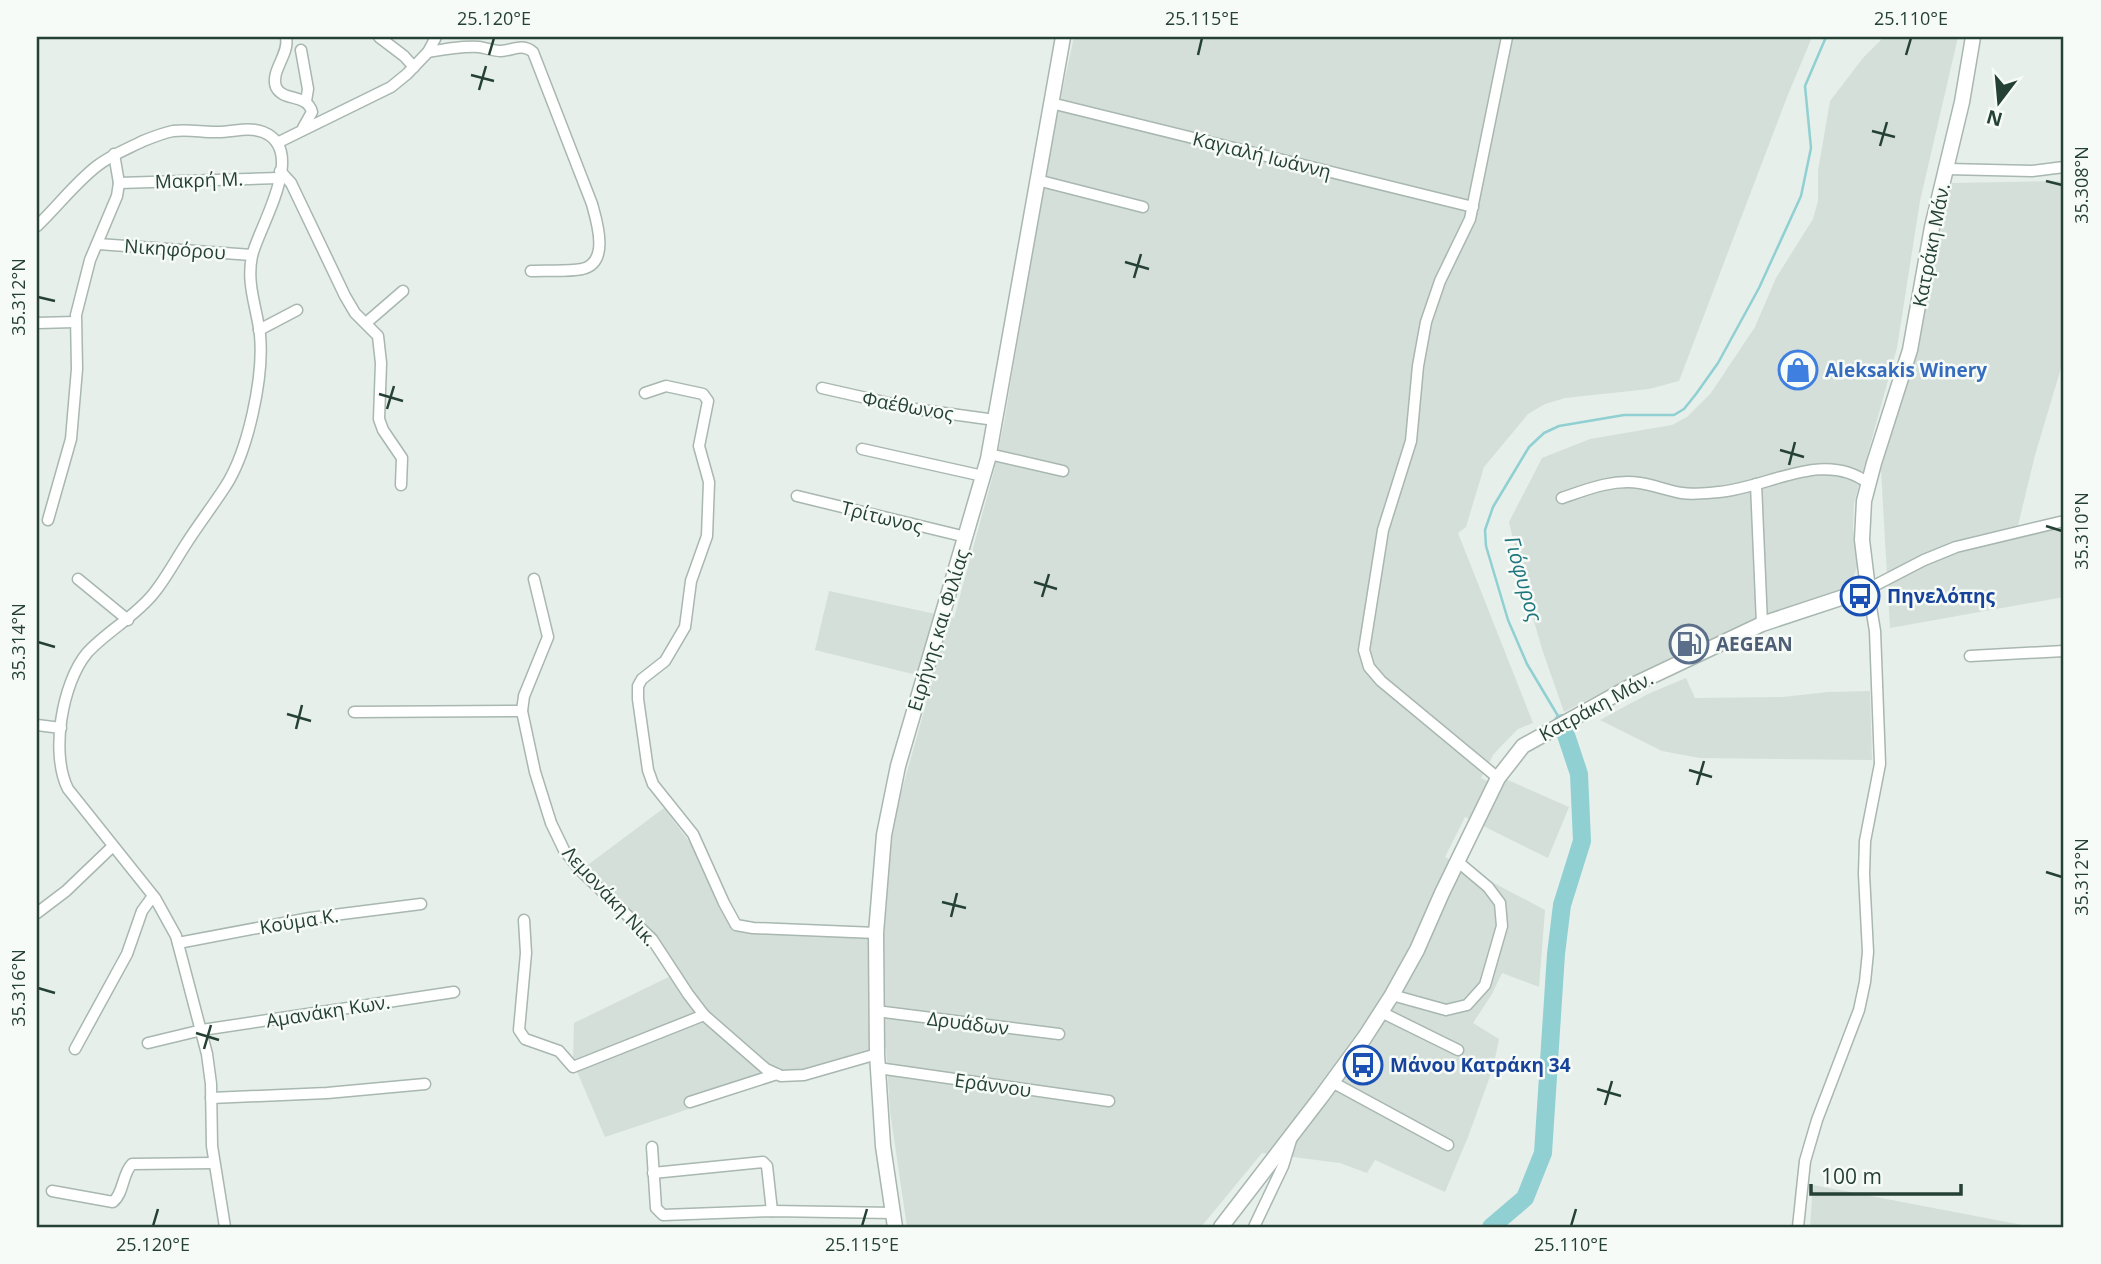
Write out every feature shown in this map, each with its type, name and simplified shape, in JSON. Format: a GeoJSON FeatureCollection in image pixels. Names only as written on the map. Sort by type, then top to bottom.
{"type":"FeatureCollection","features":[{"type":"Feature","properties":{"kind":"street"},"geometry":{"type":"LineString","coordinates":[[286,37],[287,49],[275,85],[279,91],[310,105],[312,112],[303,128]]}},
{"type":"Feature","properties":{"kind":"street"},"geometry":{"type":"LineString","coordinates":[[379,37],[414,67]]}},
{"type":"Feature","properties":{"kind":"street"},"geometry":{"type":"LineString","coordinates":[[277,143],[384,90],[414,67],[428,52],[436,37]]}},
{"type":"Feature","properties":{"kind":"street","name":"Ειρήνης και Φιλίας"},"geometry":{"type":"LineString","coordinates":[[894,1220],[883,1146],[876,1011],[876,933],[881,855],[892,790],[989,454],[1063,37]]}},
{"type":"Feature","properties":{"kind":"street"},"geometry":{"type":"LineString","coordinates":[[1498,778],[1381,681],[1369,667],[1364,650],[1383,530],[1411,442],[1418,366],[1426,322],[1440,281],[1465,232],[1473,207],[1507,37]]}},
{"type":"Feature","properties":{"kind":"street","name":"Κατράκη Μάν."},"geometry":{"type":"LineString","coordinates":[[1221,1227],[1332,1082],[1392,995],[1417,950],[1498,778],[1516,754],[1536,738],[1654,674],[1762,624],[1868,589],[1862,529],[1868,483],[1910,350],[1931,227],[1947,169],[1973,37]]}},
{"type":"Feature","properties":{"kind":"street"},"geometry":{"type":"LineString","coordinates":[[428,52],[454,47],[479,47],[499,51],[527,47],[533,52],[592,204],[599,226],[599,243],[596,258],[590,266],[582,269],[531,271]]}},
{"type":"Feature","properties":{"kind":"street"},"geometry":{"type":"LineString","coordinates":[[301,50],[309,89],[306,101]]}},
{"type":"Feature","properties":{"kind":"street","name":"Καγιαλή Ιωάννη"},"geometry":{"type":"LineString","coordinates":[[1051,103],[1473,207]]}},
{"type":"Feature","properties":{"kind":"street"},"geometry":{"type":"LineString","coordinates":[[37,226],[91,171],[114,155],[160,134],[183,130],[255,130],[268,134],[277,143],[281,156],[274,204],[252,254],[251,293],[259,330],[260,366],[239,460],[225,487],[163,581],[147,601],[98,643],[78,666],[69,686],[61,728],[60,762],[64,783],[81,808],[153,895],[170,923],[178,943],[208,1061],[214,1163],[225,1227]]}},
{"type":"Feature","properties":{"kind":"street"},"geometry":{"type":"LineString","coordinates":[[48,520],[71,439],[77,369],[75,322],[88,266],[116,204],[119,183],[114,155]]}},
{"type":"Feature","properties":{"kind":"street"},"geometry":{"type":"LineString","coordinates":[[1947,169],[2032,171],[2064,167]]}},
{"type":"Feature","properties":{"kind":"street"},"geometry":{"type":"LineString","coordinates":[[280,174],[288,178],[355,313],[377,333],[381,363],[380,419],[383,430],[402,458],[401,485]]}},
{"type":"Feature","properties":{"kind":"street","name":"Μακρή Μ."},"geometry":{"type":"LineString","coordinates":[[119,183],[280,174]]}},
{"type":"Feature","properties":{"kind":"street"},"geometry":{"type":"LineString","coordinates":[[1037,180],[1143,207]]}},
{"type":"Feature","properties":{"kind":"street","name":"Νικηφόρου"},"geometry":{"type":"LineString","coordinates":[[98,244],[252,254]]}},
{"type":"Feature","properties":{"kind":"street"},"geometry":{"type":"LineString","coordinates":[[366,323],[403,291]]}},
{"type":"Feature","properties":{"kind":"street"},"geometry":{"type":"LineString","coordinates":[[259,330],[297,310]]}},
{"type":"Feature","properties":{"kind":"street"},"geometry":{"type":"LineString","coordinates":[[37,323],[75,322]]}},
{"type":"Feature","properties":{"kind":"street"},"geometry":{"type":"LineString","coordinates":[[645,393],[672,386],[704,394],[708,401],[699,446],[709,482],[707,536],[691,581],[685,627],[665,661],[642,679],[638,686],[648,770],[653,784],[693,834],[723,903],[736,925],[753,929],[876,933]]}},
{"type":"Feature","properties":{"kind":"street","name":"Φαέθωνος"},"geometry":{"type":"LineString","coordinates":[[822,388],[915,409],[995,420]]}},
{"type":"Feature","properties":{"kind":"street"},"geometry":{"type":"LineString","coordinates":[[862,449],[983,476]]}},
{"type":"Feature","properties":{"kind":"street"},"geometry":{"type":"LineString","coordinates":[[989,454],[1063,471]]}},
{"type":"Feature","properties":{"kind":"street"},"geometry":{"type":"LineString","coordinates":[[1562,498],[1603,483],[1639,482],[1684,494],[1721,492],[1814,469],[1840,469],[1868,483]]}},
{"type":"Feature","properties":{"kind":"street"},"geometry":{"type":"LineString","coordinates":[[1756,484],[1762,624]]}},
{"type":"Feature","properties":{"kind":"street","name":"Τρίτωνος"},"geometry":{"type":"LineString","coordinates":[[797,496],[966,537]]}},
{"type":"Feature","properties":{"kind":"street"},"geometry":{"type":"LineString","coordinates":[[1798,1227],[1805,1161],[1817,1120],[1859,1010],[1866,982],[1868,952],[1865,841],[1880,764],[1875,631],[1868,589],[1956,547],[2064,522]]}},
{"type":"Feature","properties":{"kind":"street"},"geometry":{"type":"LineString","coordinates":[[78,579],[128,620]]}},
{"type":"Feature","properties":{"kind":"street","name":"Λεμονάκη Νικ."},"geometry":{"type":"LineString","coordinates":[[534,579],[548,637],[524,696],[522,711],[535,772],[560,843],[580,870],[652,939],[704,1015],[760,1065],[776,1074]]}},
{"type":"Feature","properties":{"kind":"street"},"geometry":{"type":"LineString","coordinates":[[1970,656],[2064,651]]}},
{"type":"Feature","properties":{"kind":"street"},"geometry":{"type":"LineString","coordinates":[[354,712],[522,711]]}},
{"type":"Feature","properties":{"kind":"street"},"geometry":{"type":"LineString","coordinates":[[37,725],[61,728]]}},
{"type":"Feature","properties":{"kind":"street"},"geometry":{"type":"LineString","coordinates":[[37,913],[66,891],[113,846]]}},
{"type":"Feature","properties":{"kind":"street"},"geometry":{"type":"LineString","coordinates":[[1392,995],[1446,1010],[1466,1005],[1485,985],[1502,926],[1500,903],[1488,887],[1457,861]]}},
{"type":"Feature","properties":{"kind":"street"},"geometry":{"type":"LineString","coordinates":[[75,1049],[127,954],[140,914],[153,895]]}},
{"type":"Feature","properties":{"kind":"street","name":"Κούμα Κ."},"geometry":{"type":"LineString","coordinates":[[178,943],[310,918],[421,904]]}},
{"type":"Feature","properties":{"kind":"street"},"geometry":{"type":"LineString","coordinates":[[524,920],[526,953],[519,1030],[525,1039],[559,1051],[573,1067],[704,1015]]}},
{"type":"Feature","properties":{"kind":"street","name":"Αμανάκη Κων."},"geometry":{"type":"LineString","coordinates":[[148,1043],[202,1030],[454,992]]}},
{"type":"Feature","properties":{"kind":"street","name":"Δρυάδων"},"geometry":{"type":"LineString","coordinates":[[876,1011],[1059,1034]]}},
{"type":"Feature","properties":{"kind":"street"},"geometry":{"type":"LineString","coordinates":[[1381,1012],[1458,1050]]}},
{"type":"Feature","properties":{"kind":"street"},"geometry":{"type":"LineString","coordinates":[[690,1102],[776,1074],[813,1074],[878,1061]]}},
{"type":"Feature","properties":{"kind":"street","name":"Εράννου"},"geometry":{"type":"LineString","coordinates":[[878,1061],[1109,1101]]}},
{"type":"Feature","properties":{"kind":"street"},"geometry":{"type":"LineString","coordinates":[[1332,1082],[1448,1145]]}},
{"type":"Feature","properties":{"kind":"street"},"geometry":{"type":"LineString","coordinates":[[211,1098],[341,1092],[425,1084]]}},
{"type":"Feature","properties":{"kind":"street"},"geometry":{"type":"LineString","coordinates":[[1254,1227],[1283,1166],[1291,1137]]}},
{"type":"Feature","properties":{"kind":"street"},"geometry":{"type":"LineString","coordinates":[[652,1147],[657,1210],[663,1215],[772,1211],[894,1220]]}},
{"type":"Feature","properties":{"kind":"street"},"geometry":{"type":"LineString","coordinates":[[653,1173],[763,1162],[767,1166],[772,1211]]}},
{"type":"Feature","properties":{"kind":"street"},"geometry":{"type":"LineString","coordinates":[[52,1191],[113,1202],[118,1199],[126,1170],[132,1164],[214,1163]]}},
{"type":"Feature","properties":{"kind":"shaded area"},"geometry":{"type":"Polygon","coordinates":[[[1074,37],[1812,37],[1679,381],[1649,389],[1565,398],[1545,404],[1528,414],[1484,467],[1466,527],[1458,533],[1533,723],[1518,729],[1504,743],[1493,755],[1481,778],[1497,786],[1501,777],[1569,807],[1548,858],[1465,817],[1445,857],[1545,910],[1539,987],[1502,973],[1473,1023],[1499,1039],[1493,1068],[1445,1192],[1375,1160],[1367,1173],[1340,1163],[1262,1153],[1201,1227],[907,1227],[890,1111],[886,1048],[772,1081],[605,1137],[573,1062],[574,1023],[679,972],[585,867],[664,808],[694,848],[723,915],[739,930],[758,934],[884,937],[893,822],[933,679],[815,650],[829,591],[954,618],[994,471],[1004,423],[1049,151],[1074,37]]]}},
{"type":"Feature","properties":{"kind":"shaded area"},"geometry":{"type":"Polygon","coordinates":[[[1884,37],[1958,37],[1920,201],[1897,348],[1854,503],[1853,527],[1858,565],[1852,581],[1842,590],[1774,613],[1614,686],[1564,712],[1542,649],[1509,522],[1542,458],[1590,439],[1672,425],[1687,417],[1711,393],[1755,327],[1776,278],[1813,219],[1818,201],[1818,171],[1830,101],[1863,58],[1884,37]]]}},
{"type":"Feature","properties":{"kind":"shaded area"},"geometry":{"type":"Polygon","coordinates":[[[2064,181],[2064,358],[2035,455],[2015,538],[2064,526],[2064,597],[1890,628],[1881,470],[1916,346],[1945,201],[1952,183],[2064,181]]]}},
{"type":"Feature","properties":{"kind":"shaded area"},"geometry":{"type":"Polygon","coordinates":[[[1686,678],[1695,698],[1783,697],[1870,691],[1872,760],[1700,758],[1662,751],[1600,720],[1648,694],[1686,678]]]}},
{"type":"Feature","properties":{"kind":"shaded area"},"geometry":{"type":"Polygon","coordinates":[[[1813,1185],[2033,1227],[1810,1227],[1813,1185]]]}},
{"type":"Feature","properties":{"kind":"waterway","name":"Γιόφυρος"},"geometry":{"type":"LineString","coordinates":[[1561,721],[1527,664],[1508,620],[1486,546],[1485,530],[1493,507],[1529,447],[1544,433],[1559,426],[1624,415],[1674,415],[1684,409],[1718,363],[1759,288],[1801,196],[1811,148],[1805,86],[1826,37]]}},
{"type":"Feature","properties":{"kind":"waterway","name":"Γιόφυρος"},"geometry":{"type":"LineString","coordinates":[[1491,1227],[1525,1198],[1543,1153],[1556,954],[1562,905],[1582,841],[1579,774],[1562,723]]}},
{"type":"Feature","properties":{"kind":"place","name":"Aleksakis Winery"},"geometry":{"type":"Point","coordinates":[1798,370]}},
{"type":"Feature","properties":{"kind":"place","name":"Πηνελόπης"},"geometry":{"type":"Point","coordinates":[1860,596]}},
{"type":"Feature","properties":{"kind":"place","name":"AEGEAN"},"geometry":{"type":"Point","coordinates":[1689,644]}},
{"type":"Feature","properties":{"kind":"place","name":"Μάνου Κατράκη 34"},"geometry":{"type":"Point","coordinates":[1363,1065]}}]}
